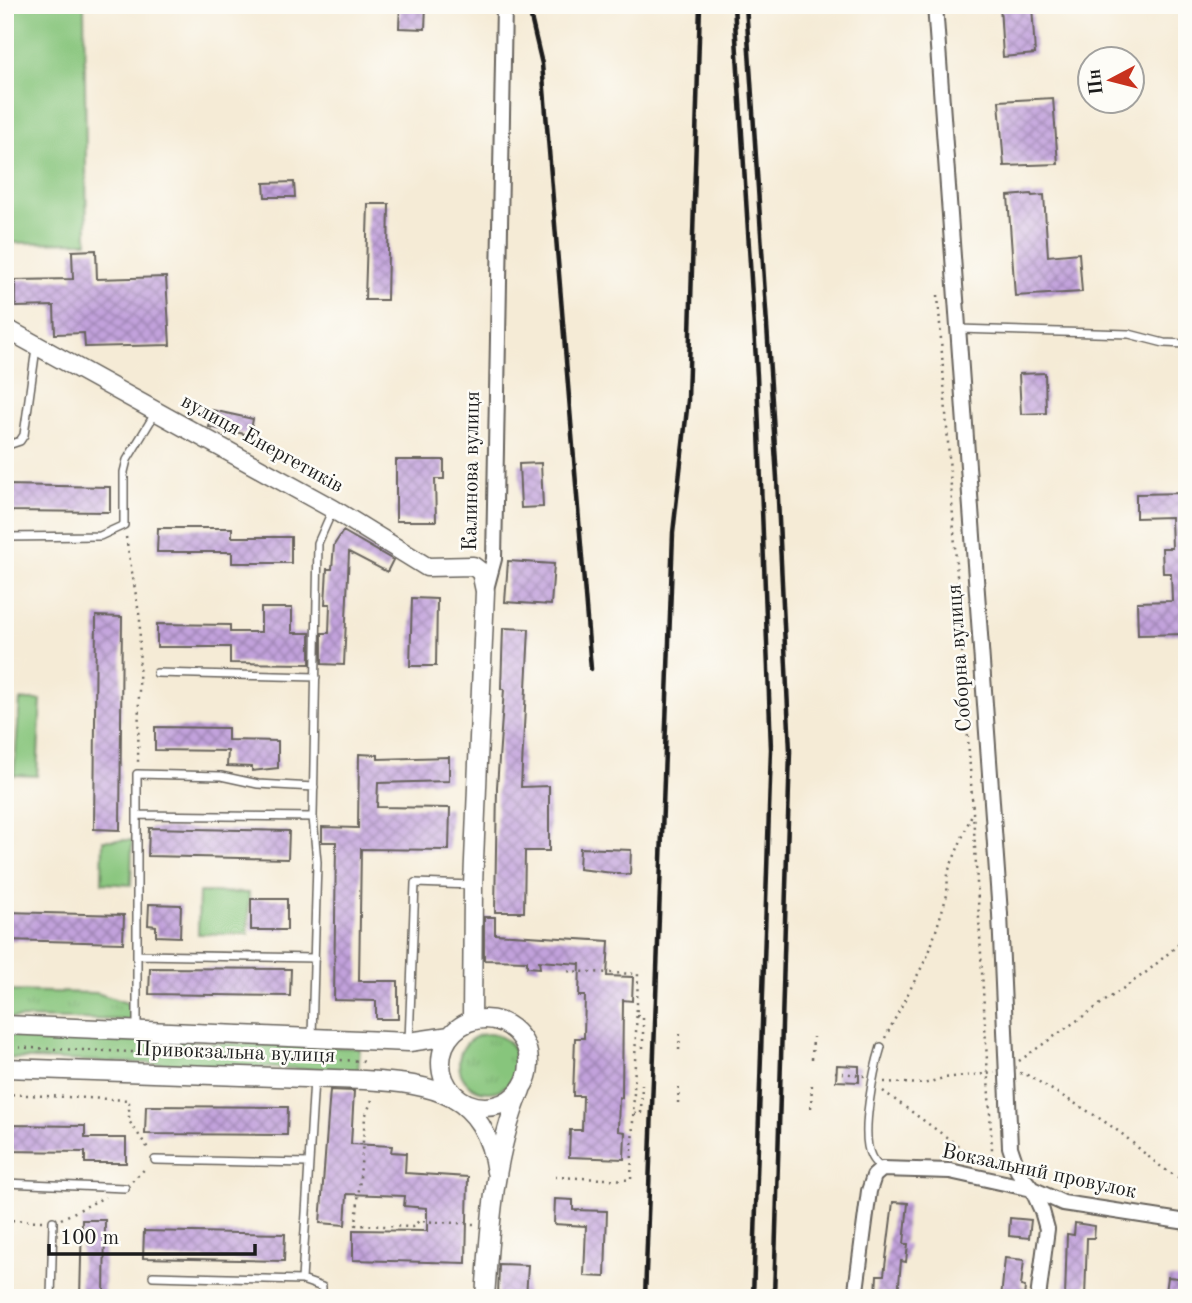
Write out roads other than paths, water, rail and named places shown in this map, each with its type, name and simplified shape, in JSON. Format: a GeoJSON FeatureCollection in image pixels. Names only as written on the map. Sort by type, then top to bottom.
{"type":"FeatureCollection","features":[{"type":"Feature","properties":{"kind":"street","name":"Калинова вулиця"},"geometry":{"type":"LineString","coordinates":[[472,1020],[473,885],[485,591],[494,559],[504,5]]}},
{"type":"Feature","properties":{"kind":"street","name":"Соборна вулиця"},"geometry":{"type":"LineString","coordinates":[[935,5],[956,329],[1000,915],[1010,1147],[1018,1171],[1032,1189],[1047,1229],[1038,1298]]}},
{"type":"Feature","properties":{"kind":"street","name":"вулиця Енергетиків"},"geometry":{"type":"LineString","coordinates":[[5,328],[333,509],[428,567],[473,566],[481,572],[485,591]]}},
{"type":"Feature","properties":{"kind":"street"},"geometry":{"type":"LineString","coordinates":[[485,1298],[496,1172],[511,1113],[528,1072],[529,1057],[524,1042],[515,1030],[502,1021],[487,1018],[472,1020],[450,1036],[442,1054],[443,1074],[460,1101],[478,1118],[486,1131],[496,1172]]}},
{"type":"Feature","properties":{"kind":"street","name":"Привокзальна вулиця"},"geometry":{"type":"LineString","coordinates":[[5,1025],[409,1042],[450,1036]]}},
{"type":"Feature","properties":{"kind":"street","name":"Привокзальна вулиця"},"geometry":{"type":"LineString","coordinates":[[5,1068],[400,1083],[439,1092],[460,1101]]}},
{"type":"Feature","properties":{"kind":"street"},"geometry":{"type":"LineString","coordinates":[[460,1101],[489,1106],[502,1103],[523,1086]]}},
{"type":"Feature","properties":{"kind":"street"},"geometry":{"type":"LineString","coordinates":[[855,1298],[869,1191],[874,1176],[882,1170]]}},
{"type":"Feature","properties":{"kind":"street","name":"Вокзальний провулок"},"geometry":{"type":"LineString","coordinates":[[882,1170],[950,1171],[1032,1189],[1063,1203],[1187,1223]]}},
{"type":"Feature","properties":{"kind":"lane"},"geometry":{"type":"LineString","coordinates":[[956,329],[1129,334],[1164,343],[1187,345]]}},
{"type":"Feature","properties":{"kind":"lane"},"geometry":{"type":"LineString","coordinates":[[5,446],[20,441],[24,435],[36,345]]}},
{"type":"Feature","properties":{"kind":"lane"},"geometry":{"type":"LineString","coordinates":[[5,537],[100,536],[124,525],[124,472],[127,460],[157,412]]}},
{"type":"Feature","properties":{"kind":"lane"},"geometry":{"type":"LineString","coordinates":[[312,1036],[317,862],[313,817],[318,543],[333,509]]}},
{"type":"Feature","properties":{"kind":"lane"},"geometry":{"type":"LineString","coordinates":[[157,673],[316,677]]}},
{"type":"Feature","properties":{"kind":"lane"},"geometry":{"type":"LineString","coordinates":[[137,1029],[140,955],[137,774],[221,776],[258,784],[314,787]]}},
{"type":"Feature","properties":{"kind":"lane"},"geometry":{"type":"LineString","coordinates":[[137,815],[313,817]]}},
{"type":"Feature","properties":{"kind":"lane"},"geometry":{"type":"LineString","coordinates":[[409,1042],[415,883],[473,885]]}},
{"type":"Feature","properties":{"kind":"lane"},"geometry":{"type":"LineString","coordinates":[[140,955],[315,958]]}},
{"type":"Feature","properties":{"kind":"lane"},"geometry":{"type":"LineString","coordinates":[[881,1047],[871,1078],[869,1154],[882,1170]]}},
{"type":"Feature","properties":{"kind":"lane"},"geometry":{"type":"LineString","coordinates":[[302,1280],[314,1078]]}},
{"type":"Feature","properties":{"kind":"lane"},"geometry":{"type":"LineString","coordinates":[[155,1160],[308,1163]]}},
{"type":"Feature","properties":{"kind":"lane"},"geometry":{"type":"LineString","coordinates":[[5,1183],[125,1188]]}},
{"type":"Feature","properties":{"kind":"lane"},"geometry":{"type":"LineString","coordinates":[[51,1298],[53,1221]]}},
{"type":"Feature","properties":{"kind":"lane"},"geometry":{"type":"LineString","coordinates":[[153,1276],[302,1280],[323,1287],[322,1298]]}},
{"type":"Feature","properties":{"kind":"railway"},"geometry":{"type":"LineString","coordinates":[[528,5],[542,64],[591,669]]}},
{"type":"Feature","properties":{"kind":"railway"},"geometry":{"type":"LineString","coordinates":[[645,1298],[673,533],[688,400],[700,5]]}},
{"type":"Feature","properties":{"kind":"railway"},"geometry":{"type":"LineString","coordinates":[[734,5],[757,376],[771,749],[753,1298]]}},
{"type":"Feature","properties":{"kind":"railway"},"geometry":{"type":"LineString","coordinates":[[746,5],[777,478],[790,751],[774,1298]]}}]}
